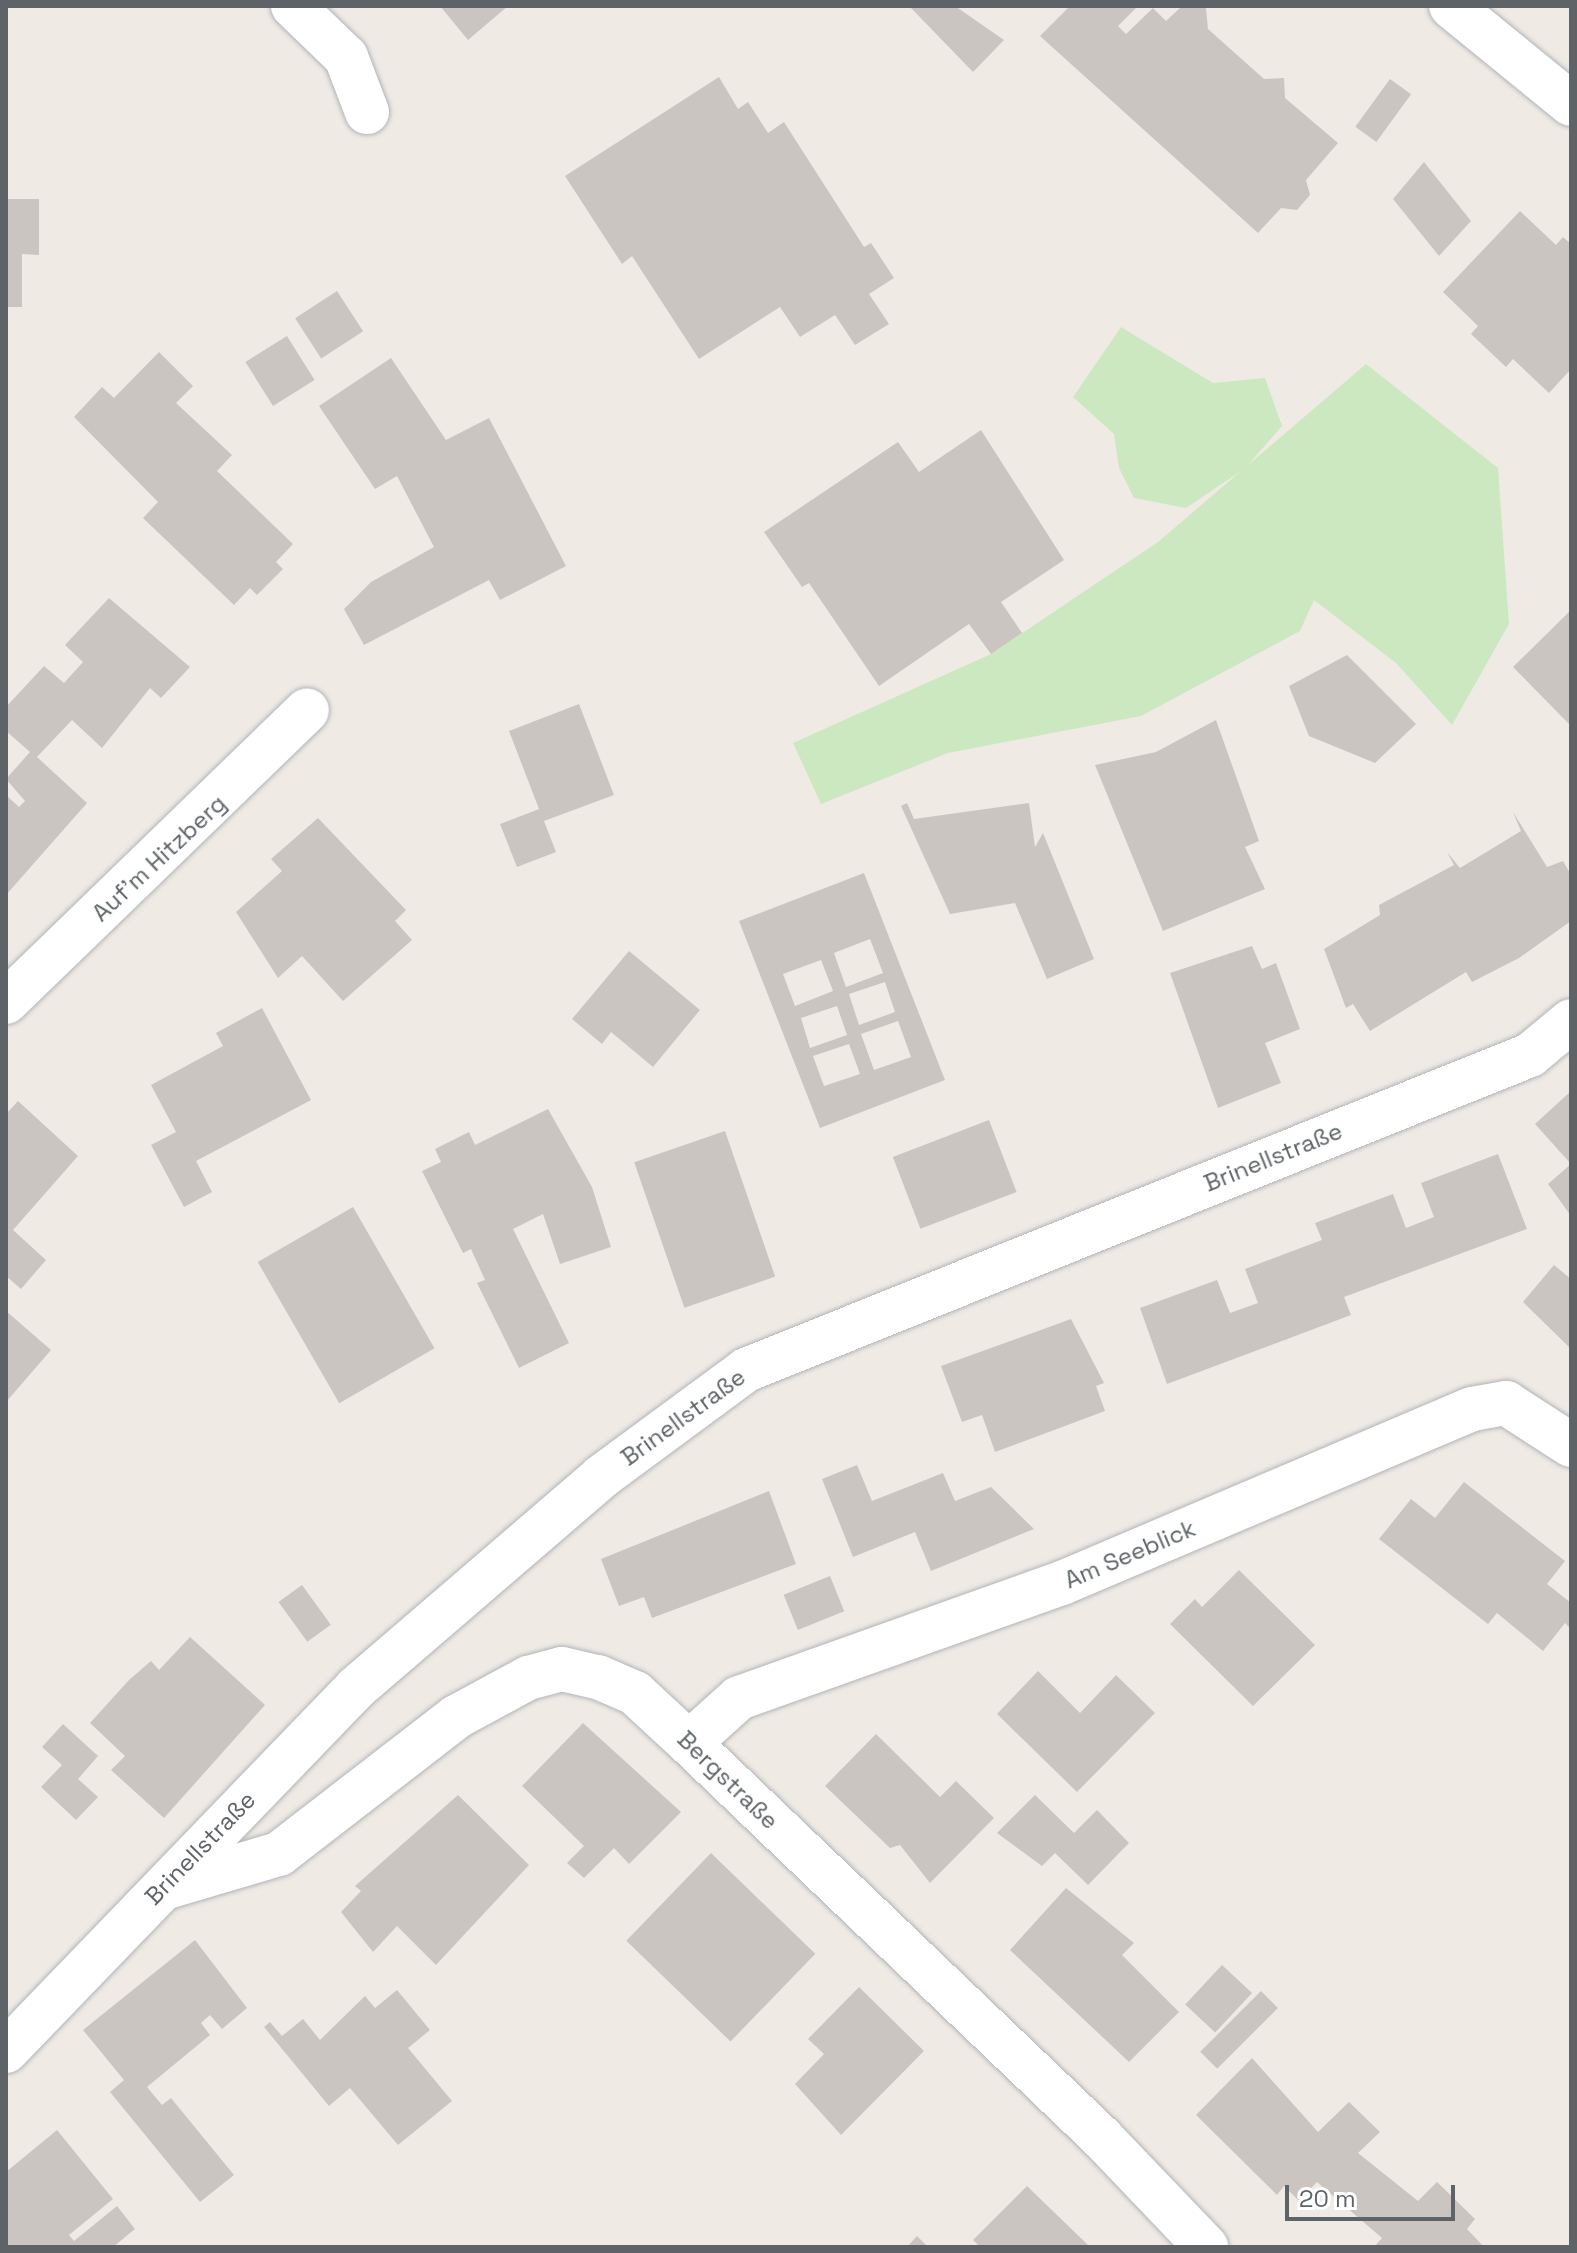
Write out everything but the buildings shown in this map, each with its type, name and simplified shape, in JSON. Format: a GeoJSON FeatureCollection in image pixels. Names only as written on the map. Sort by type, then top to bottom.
{"type":"FeatureCollection","features":[{"type":"Feature","properties":{"kind":"street"},"geometry":{"type":"LineString","coordinates":[[293,6],[346,57],[367,112]]}},
{"type":"Feature","properties":{"kind":"street"},"geometry":{"type":"LineString","coordinates":[[1451,6],[1571,104]]}},
{"type":"Feature","properties":{"kind":"street","name":"Auf'm Hitzberg"},"geometry":{"type":"LineString","coordinates":[[6,1002],[307,710]]}},
{"type":"Feature","properties":{"kind":"street","name":"Brinellstraße"},"geometry":{"type":"LineString","coordinates":[[6,2051],[356,1688],[601,1477],[746,1370],[1530,1055],[1571,1021]]}},
{"type":"Feature","properties":{"kind":"street","name":"Am Seeblick"},"geometry":{"type":"LineString","coordinates":[[689,1743],[739,1698],[1062,1583],[1472,1409],[1506,1403],[1571,1445]]}},
{"type":"Feature","properties":{"kind":"street","name":"Bergstraße"},"geometry":{"type":"LineString","coordinates":[[162,1889],[279,1854],[456,1717],[540,1675],[562,1669],[610,1682],[635,1693],[689,1743],[1206,2247]]}},
{"type":"Feature","properties":{"kind":"green space"},"geometry":{"type":"Polygon","coordinates":[[[1121,327],[1213,383],[1265,378],[1282,426],[1248,465],[1366,364],[1498,468],[1509,624],[1452,725],[1396,663],[1314,600],[1300,631],[1141,716],[948,753],[821,804],[793,743],[991,654],[1158,542],[1241,471],[1186,508],[1134,498],[1119,468],[1114,434],[1073,397],[1121,327]]]}}]}
